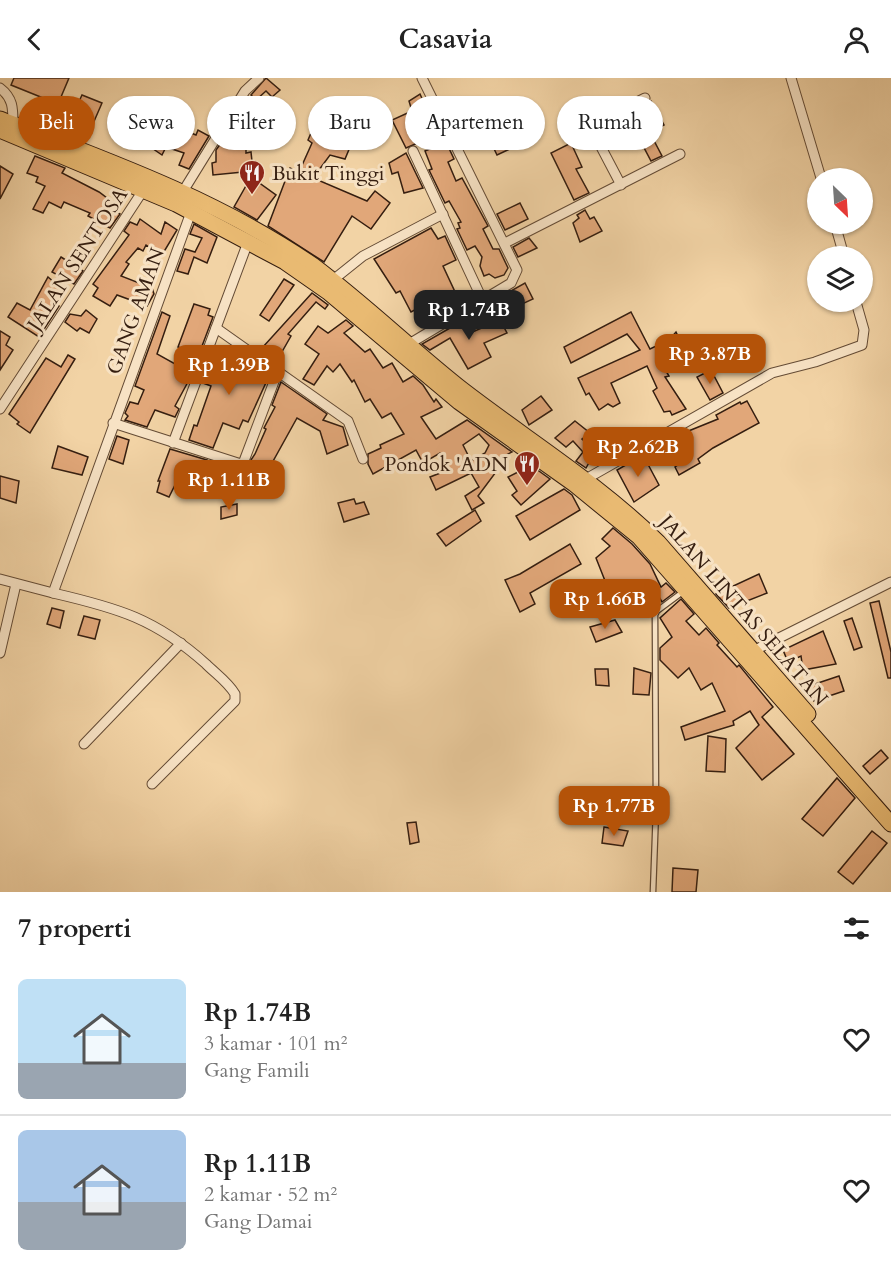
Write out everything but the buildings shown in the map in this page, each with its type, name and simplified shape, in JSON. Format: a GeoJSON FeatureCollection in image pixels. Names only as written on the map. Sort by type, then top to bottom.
{"type":"FeatureCollection","features":[{"type":"Feature","properties":{"kind":"highway","name":"JALAN LINTAS SELATAN"},"geometry":{"type":"LineString","coordinates":[[4,124],[18,130]]}},
{"type":"Feature","properties":{"kind":"highway","name":"JALAN LINTAS SELATAN"},"geometry":{"type":"LineString","coordinates":[[60,150],[191,212],[285,262],[328,292],[459,402],[500,424],[586,479],[634,518],[658,542],[891,811]]}},
{"type":"Feature","properties":{"kind":"highway","name":"JALAN LINTAS SELATAN"},"geometry":{"type":"LineString","coordinates":[[67,150],[182,193],[290,249],[333,280],[500,424],[639,537],[891,824]]}},
{"type":"Feature","properties":{"kind":"street"},"geometry":{"type":"LineString","coordinates":[[182,193],[245,91],[259,78]]}},
{"type":"Feature","properties":{"kind":"street"},"geometry":{"type":"LineString","coordinates":[[408,344],[516,278],[517,270],[473,176],[422,78]]}},
{"type":"Feature","properties":{"kind":"street"},"geometry":{"type":"LineString","coordinates":[[791,78],[818,168]]}},
{"type":"Feature","properties":{"kind":"street"},"geometry":{"type":"LineString","coordinates":[[0,88],[8,93],[12,103],[4,124]]}},
{"type":"Feature","properties":{"kind":"street"},"geometry":{"type":"LineString","coordinates":[[603,150],[621,185]]}},
{"type":"Feature","properties":{"kind":"street"},"geometry":{"type":"LineString","coordinates":[[413,151],[482,299]]}},
{"type":"Feature","properties":{"kind":"street"},"geometry":{"type":"LineString","coordinates":[[506,243],[680,154]]}},
{"type":"Feature","properties":{"kind":"street","name":"JALAN SENTOSA"},"geometry":{"type":"LineString","coordinates":[[0,409],[144,189]]}},
{"type":"Feature","properties":{"kind":"street","name":"GANG AMAN"},"geometry":{"type":"LineString","coordinates":[[53,593],[191,212]]}},
{"type":"Feature","properties":{"kind":"street"},"geometry":{"type":"LineString","coordinates":[[333,280],[363,256],[443,213]]}},
{"type":"Feature","properties":{"kind":"street"},"geometry":{"type":"LineString","coordinates":[[173,443],[248,242]]}},
{"type":"Feature","properties":{"kind":"street"},"geometry":{"type":"LineString","coordinates":[[586,479],[772,373],[815,362],[862,345],[864,330],[859,312]]}},
{"type":"Feature","properties":{"kind":"street"},"geometry":{"type":"LineString","coordinates":[[216,328],[348,421],[363,459]]}},
{"type":"Feature","properties":{"kind":"street"},"geometry":{"type":"LineString","coordinates":[[113,423],[243,463],[278,370]]}},
{"type":"Feature","properties":{"kind":"street"},"geometry":{"type":"LineString","coordinates":[[0,579],[127,612],[160,628],[181,643],[230,686],[235,694],[235,701],[152,784]]}},
{"type":"Feature","properties":{"kind":"street"},"geometry":{"type":"LineString","coordinates":[[753,651],[891,582]]}},
{"type":"Feature","properties":{"kind":"street"},"geometry":{"type":"LineString","coordinates":[[0,653],[16,584]]}},
{"type":"Feature","properties":{"kind":"street"},"geometry":{"type":"LineString","coordinates":[[84,744],[181,643]]}},
{"type":"Feature","properties":{"kind":"lane"},"geometry":{"type":"LineString","coordinates":[[653,892],[656,810],[655,615],[685,590]]}},
{"type":"Feature","properties":{"kind":"place","name":"Bukit Tinggi"},"geometry":{"type":"Point","coordinates":[252,196]}},
{"type":"Feature","properties":{"kind":"place","name":"Pondok 'ADN"},"geometry":{"type":"Point","coordinates":[527,487]}}]}
